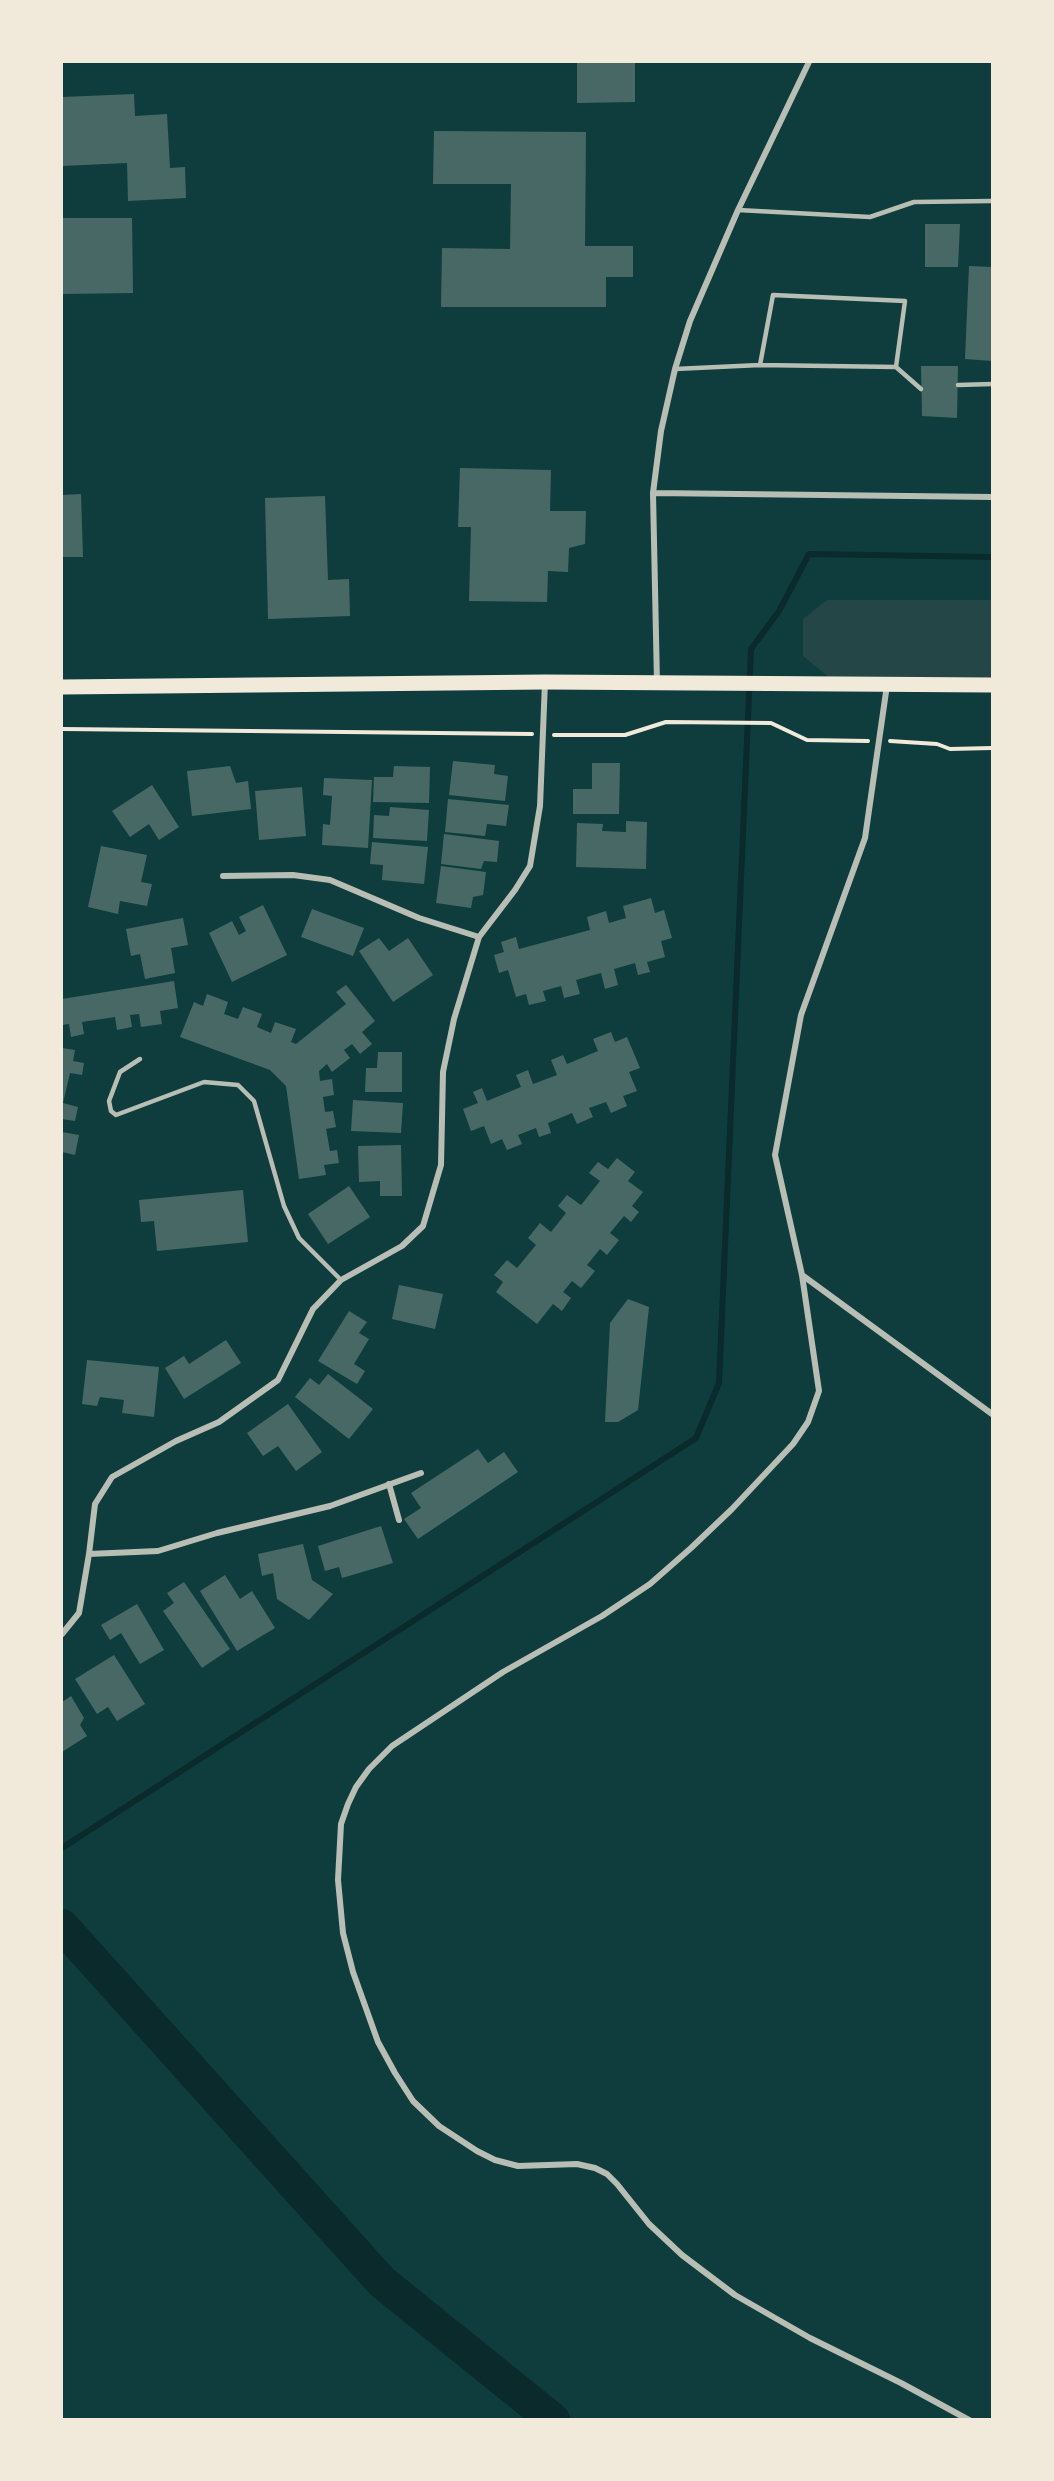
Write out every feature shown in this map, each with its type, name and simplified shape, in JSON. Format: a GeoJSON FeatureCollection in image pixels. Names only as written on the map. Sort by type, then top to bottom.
{"type":"FeatureCollection","features":[{"type":"Feature","properties":{"kind":"highway"},"geometry":{"type":"LineString","coordinates":[[62,687],[546,682],[993,685]]}},
{"type":"Feature","properties":{"kind":"street"},"geometry":{"type":"LineString","coordinates":[[657,683],[653,493],[661,430],[675,369],[690,321],[738,210],[809,62]]}},
{"type":"Feature","properties":{"kind":"street"},"geometry":{"type":"LineString","coordinates":[[653,493],[993,497]]}},
{"type":"Feature","properties":{"kind":"street"},"geometry":{"type":"LineString","coordinates":[[62,1634],[79,1613],[95,1504],[112,1478],[176,1441],[219,1422],[278,1380],[313,1308],[341,1280],[402,1246],[423,1226],[441,1165],[443,1072],[454,1019],[479,937],[515,890],[530,866],[540,806],[546,682]]}},
{"type":"Feature","properties":{"kind":"street"},"geometry":{"type":"LineString","coordinates":[[887,684],[865,838],[801,1016],[775,1155],[802,1275],[819,1391],[808,1422],[793,1444],[691,1548],[650,1584],[602,1616],[503,1672],[392,1746],[369,1769],[356,1787],[341,1824],[338,1880],[343,1933],[353,1972],[378,2042],[413,2101],[439,2126],[495,2160],[518,2166],[577,2164],[595,2168],[607,2174],[649,2224],[682,2255],[735,2295],[810,2338],[969,2420]]}},
{"type":"Feature","properties":{"kind":"street"},"geometry":{"type":"LineString","coordinates":[[223,876],[293,875],[330,880],[419,918],[479,937]]}},
{"type":"Feature","properties":{"kind":"street"},"geometry":{"type":"LineString","coordinates":[[802,1275],[993,1414]]}},
{"type":"Feature","properties":{"kind":"street"},"geometry":{"type":"LineString","coordinates":[[89,1554],[158,1551],[217,1533],[330,1506],[421,1473]]}},
{"type":"Feature","properties":{"kind":"street"},"geometry":{"type":"LineString","coordinates":[[390,1484],[399,1520]]}},
{"type":"Feature","properties":{"kind":"lane"},"geometry":{"type":"LineString","coordinates":[[738,210],[870,217],[914,202],[993,201]]}},
{"type":"Feature","properties":{"kind":"lane"},"geometry":{"type":"LineString","coordinates":[[760,366],[773,295],[905,301],[896,367]]}},
{"type":"Feature","properties":{"kind":"lane"},"geometry":{"type":"LineString","coordinates":[[675,369],[760,366],[896,367],[921,389]]}},
{"type":"Feature","properties":{"kind":"lane"},"geometry":{"type":"LineString","coordinates":[[958,385],[993,384]]}},
{"type":"Feature","properties":{"kind":"lane"},"geometry":{"type":"LineString","coordinates":[[140,1059],[120,1072],[109,1101],[111,1111],[116,1115],[204,1082],[238,1085],[254,1101],[284,1206],[299,1238],[341,1280]]}},
{"type":"Feature","properties":{"kind":"path"},"geometry":{"type":"LineString","coordinates":[[62,729],[625,735],[666,722],[771,723]]}},
{"type":"Feature","properties":{"kind":"shaded area"},"geometry":{"type":"Polygon","coordinates":[[[827,600],[992,600],[992,685],[836,683],[803,656],[803,619],[827,600]]]}},
{"type":"Feature","properties":{"kind":"building"},"geometry":{"type":"Polygon","coordinates":[[[577,62],[635,62],[635,102],[577,103],[577,62]]]}},
{"type":"Feature","properties":{"kind":"building"},"geometry":{"type":"Polygon","coordinates":[[[134,94],[135,116],[167,114],[170,168],[185,167],[186,198],[128,201],[127,163],[62,166],[62,97],[134,94]]]}},
{"type":"Feature","properties":{"kind":"building"},"geometry":{"type":"Polygon","coordinates":[[[434,131],[586,132],[585,246],[633,246],[633,277],[606,277],[606,307],[441,307],[442,248],[510,249],[511,184],[433,184],[434,131]]]}},
{"type":"Feature","properties":{"kind":"building"},"geometry":{"type":"Polygon","coordinates":[[[62,218],[132,218],[133,293],[62,294],[62,218]]]}},
{"type":"Feature","properties":{"kind":"building"},"geometry":{"type":"Polygon","coordinates":[[[925,224],[960,224],[958,267],[925,267],[925,224]]]}},
{"type":"Feature","properties":{"kind":"building"},"geometry":{"type":"Polygon","coordinates":[[[969,266],[992,267],[992,361],[965,359],[969,266]]]}},
{"type":"Feature","properties":{"kind":"building"},"geometry":{"type":"Polygon","coordinates":[[[921,366],[958,366],[957,418],[922,416],[921,366]]]}},
{"type":"Feature","properties":{"kind":"building"},"geometry":{"type":"Polygon","coordinates":[[[460,468],[551,470],[550,511],[586,511],[585,544],[569,548],[568,572],[548,571],[547,602],[469,601],[471,527],[458,527],[460,468]]]}},
{"type":"Feature","properties":{"kind":"building"},"geometry":{"type":"Polygon","coordinates":[[[81,494],[83,557],[62,557],[62,495],[81,494]]]}},
{"type":"Feature","properties":{"kind":"building"},"geometry":{"type":"Polygon","coordinates":[[[325,496],[328,580],[349,579],[350,616],[268,619],[265,498],[325,496]]]}},
{"type":"Feature","properties":{"kind":"building"},"geometry":{"type":"Polygon","coordinates":[[[453,761],[495,765],[494,774],[508,776],[505,801],[449,795],[453,761]]]}},
{"type":"Feature","properties":{"kind":"building"},"geometry":{"type":"Polygon","coordinates":[[[592,763],[620,763],[619,814],[573,814],[573,789],[592,789],[592,763]]]}},
{"type":"Feature","properties":{"kind":"building"},"geometry":{"type":"Polygon","coordinates":[[[230,766],[236,783],[248,781],[251,809],[192,816],[187,771],[230,766]]]}},
{"type":"Feature","properties":{"kind":"building"},"geometry":{"type":"Polygon","coordinates":[[[394,766],[430,767],[429,803],[373,802],[374,777],[393,777],[394,766]]]}},
{"type":"Feature","properties":{"kind":"building"},"geometry":{"type":"Polygon","coordinates":[[[324,778],[372,780],[368,848],[322,845],[323,824],[330,825],[332,796],[323,795],[324,778]]]}},
{"type":"Feature","properties":{"kind":"building"},"geometry":{"type":"Polygon","coordinates":[[[152,785],[179,827],[159,840],[149,824],[130,837],[112,811],[152,785]]]}},
{"type":"Feature","properties":{"kind":"building"},"geometry":{"type":"Polygon","coordinates":[[[302,787],[306,836],[259,840],[255,791],[302,787]]]}},
{"type":"Feature","properties":{"kind":"building"},"geometry":{"type":"Polygon","coordinates":[[[448,799],[509,805],[506,826],[487,824],[485,836],[445,832],[448,799]]]}},
{"type":"Feature","properties":{"kind":"building"},"geometry":{"type":"Polygon","coordinates":[[[390,807],[429,810],[427,841],[373,838],[374,815],[389,816],[390,807]]]}},
{"type":"Feature","properties":{"kind":"building"},"geometry":{"type":"Polygon","coordinates":[[[626,821],[647,822],[646,869],[576,867],[577,823],[603,824],[602,831],[626,832],[626,821]]]}},
{"type":"Feature","properties":{"kind":"building"},"geometry":{"type":"Polygon","coordinates":[[[444,834],[499,841],[497,862],[484,861],[481,869],[441,864],[444,834]]]}},
{"type":"Feature","properties":{"kind":"building"},"geometry":{"type":"Polygon","coordinates":[[[372,842],[428,847],[424,884],[382,880],[383,865],[370,864],[372,842]]]}},
{"type":"Feature","properties":{"kind":"building"},"geometry":{"type":"Polygon","coordinates":[[[101,846],[147,855],[141,882],[152,884],[147,906],[120,901],[118,914],[88,907],[101,846]]]}},
{"type":"Feature","properties":{"kind":"building"},"geometry":{"type":"Polygon","coordinates":[[[441,866],[486,872],[483,895],[473,897],[471,908],[436,903],[441,866]]]}},
{"type":"Feature","properties":{"kind":"building"},"geometry":{"type":"Polygon","coordinates":[[[651,898],[655,913],[664,910],[672,938],[661,941],[665,957],[647,962],[650,972],[638,975],[635,963],[614,969],[618,985],[605,989],[601,973],[576,980],[580,994],[564,998],[561,986],[543,991],[546,1001],[529,1005],[526,994],[516,997],[508,970],[499,973],[494,955],[504,952],[501,942],[516,937],[519,949],[590,930],[587,917],[606,911],[609,923],[626,918],[623,906],[651,898]]]}},
{"type":"Feature","properties":{"kind":"building"},"geometry":{"type":"Polygon","coordinates":[[[263,905],[287,955],[232,982],[209,933],[232,921],[239,935],[246,931],[239,917],[263,905]]]}},
{"type":"Feature","properties":{"kind":"building"},"geometry":{"type":"Polygon","coordinates":[[[312,909],[364,928],[353,956],[301,937],[312,909]]]}},
{"type":"Feature","properties":{"kind":"building"},"geometry":{"type":"Polygon","coordinates":[[[183,918],[188,945],[171,948],[175,973],[145,979],[140,954],[131,956],[126,929],[183,918]]]}},
{"type":"Feature","properties":{"kind":"building"},"geometry":{"type":"Polygon","coordinates":[[[379,938],[389,951],[408,938],[433,975],[393,1002],[359,951],[379,938]]]}},
{"type":"Feature","properties":{"kind":"building"},"geometry":{"type":"Polygon","coordinates":[[[174,981],[178,1008],[160,1011],[162,1024],[141,1027],[139,1014],[130,1015],[132,1027],[117,1030],[115,1017],[82,1022],[84,1034],[71,1037],[69,1024],[62,1025],[62,999],[174,981]]]}},
{"type":"Feature","properties":{"kind":"building"},"geometry":{"type":"Polygon","coordinates":[[[346,985],[375,1021],[362,1032],[372,1044],[360,1054],[352,1044],[344,1050],[350,1058],[332,1072],[327,1064],[319,1071],[320,1081],[332,1079],[334,1095],[323,1097],[325,1112],[333,1111],[336,1127],[326,1129],[330,1151],[337,1150],[339,1163],[324,1165],[326,1175],[299,1179],[286,1086],[270,1070],[180,1037],[194,1002],[203,1006],[207,994],[228,1002],[224,1014],[238,1019],[243,1007],[262,1014],[257,1027],[271,1033],[275,1022],[296,1029],[291,1042],[296,1044],[346,1004],[336,992],[346,985]]]}},
{"type":"Feature","properties":{"kind":"building"},"geometry":{"type":"Polygon","coordinates":[[[611,1032],[615,1042],[627,1037],[640,1068],[629,1072],[637,1091],[623,1096],[627,1106],[611,1113],[606,1102],[589,1108],[593,1117],[577,1124],[572,1113],[548,1123],[551,1133],[539,1137],[536,1128],[518,1135],[522,1144],[507,1150],[502,1139],[491,1144],[484,1126],[471,1131],[463,1109],[478,1103],[473,1092],[482,1088],[487,1101],[521,1087],[516,1075],[528,1070],[533,1084],[557,1075],[551,1060],[563,1055],[567,1064],[598,1051],[593,1039],[611,1032]]]}},
{"type":"Feature","properties":{"kind":"building"},"geometry":{"type":"Polygon","coordinates":[[[62,1048],[75,1050],[73,1061],[84,1063],[82,1075],[70,1073],[63,1103],[78,1107],[75,1121],[62,1119],[62,1048]]]}},
{"type":"Feature","properties":{"kind":"building"},"geometry":{"type":"Polygon","coordinates":[[[378,1052],[402,1052],[402,1092],[365,1092],[366,1068],[377,1068],[378,1052]]]}},
{"type":"Feature","properties":{"kind":"building"},"geometry":{"type":"Polygon","coordinates":[[[353,1100],[403,1103],[401,1133],[351,1131],[353,1100]]]}},
{"type":"Feature","properties":{"kind":"building"},"geometry":{"type":"Polygon","coordinates":[[[62,1132],[79,1135],[75,1155],[62,1152],[62,1132]]]}},
{"type":"Feature","properties":{"kind":"building"},"geometry":{"type":"Polygon","coordinates":[[[401,1145],[402,1196],[380,1196],[380,1181],[359,1182],[358,1146],[401,1145]]]}},
{"type":"Feature","properties":{"kind":"building"},"geometry":{"type":"Polygon","coordinates":[[[617,1158],[635,1172],[628,1181],[643,1192],[632,1206],[639,1212],[631,1222],[624,1216],[610,1233],[619,1240],[607,1255],[600,1249],[587,1265],[595,1271],[581,1288],[572,1281],[563,1292],[571,1298],[562,1311],[553,1304],[537,1324],[496,1292],[503,1282],[494,1275],[507,1260],[517,1268],[536,1245],[528,1238],[540,1223],[551,1232],[566,1213],[558,1206],[567,1195],[581,1205],[600,1181],[589,1173],[598,1162],[608,1169],[617,1158]]]}},
{"type":"Feature","properties":{"kind":"building"},"geometry":{"type":"Polygon","coordinates":[[[349,1186],[370,1217],[328,1244],[308,1214],[349,1186]]]}},
{"type":"Feature","properties":{"kind":"building"},"geometry":{"type":"Polygon","coordinates":[[[243,1190],[248,1242],[157,1251],[154,1221],[141,1222],[139,1200],[243,1190]]]}},
{"type":"Feature","properties":{"kind":"building"},"geometry":{"type":"Polygon","coordinates":[[[399,1285],[443,1294],[435,1329],[392,1319],[399,1285]]]}},
{"type":"Feature","properties":{"kind":"building"},"geometry":{"type":"Polygon","coordinates":[[[628,1299],[649,1307],[638,1410],[618,1422],[605,1422],[610,1323],[628,1299]]]}},
{"type":"Feature","properties":{"kind":"building"},"geometry":{"type":"Polygon","coordinates":[[[349,1311],[367,1322],[359,1333],[369,1339],[354,1364],[365,1371],[357,1384],[318,1361],[349,1311]]]}},
{"type":"Feature","properties":{"kind":"building"},"geometry":{"type":"Polygon","coordinates":[[[226,1340],[241,1363],[184,1399],[165,1368],[184,1356],[189,1364],[226,1340]]]}},
{"type":"Feature","properties":{"kind":"building"},"geometry":{"type":"Polygon","coordinates":[[[87,1360],[159,1367],[154,1417],[122,1413],[124,1400],[100,1397],[97,1406],[82,1404],[87,1360]]]}},
{"type":"Feature","properties":{"kind":"building"},"geometry":{"type":"Polygon","coordinates":[[[328,1374],[373,1409],[349,1439],[295,1397],[310,1378],[319,1385],[328,1374]]]}},
{"type":"Feature","properties":{"kind":"building"},"geometry":{"type":"Polygon","coordinates":[[[288,1404],[322,1452],[296,1471],[278,1446],[263,1456],[247,1433],[288,1404]]]}},
{"type":"Feature","properties":{"kind":"building"},"geometry":{"type":"Polygon","coordinates":[[[478,1449],[488,1463],[504,1452],[518,1472],[418,1539],[404,1519],[421,1508],[411,1493],[478,1449]]]}},
{"type":"Feature","properties":{"kind":"building"},"geometry":{"type":"Polygon","coordinates":[[[381,1526],[393,1563],[342,1578],[339,1567],[325,1571],[318,1546],[381,1526]]]}},
{"type":"Feature","properties":{"kind":"building"},"geometry":{"type":"Polygon","coordinates":[[[303,1544],[312,1580],[333,1594],[309,1620],[277,1599],[273,1573],[262,1576],[258,1554],[303,1544]]]}},
{"type":"Feature","properties":{"kind":"building"},"geometry":{"type":"Polygon","coordinates":[[[225,1575],[240,1599],[252,1591],[275,1628],[237,1651],[200,1591],[225,1575]]]}},
{"type":"Feature","properties":{"kind":"building"},"geometry":{"type":"Polygon","coordinates":[[[184,1582],[230,1649],[202,1668],[163,1611],[174,1603],[167,1593],[184,1582]]]}},
{"type":"Feature","properties":{"kind":"building"},"geometry":{"type":"Polygon","coordinates":[[[137,1604],[164,1650],[140,1664],[121,1633],[110,1640],[101,1625],[137,1604]]]}},
{"type":"Feature","properties":{"kind":"building"},"geometry":{"type":"Polygon","coordinates":[[[114,1655],[145,1704],[117,1721],[108,1707],[97,1714],[75,1679],[114,1655]]]}},
{"type":"Feature","properties":{"kind":"building"},"geometry":{"type":"Polygon","coordinates":[[[71,1696],[84,1718],[80,1725],[87,1736],[62,1752],[62,1702],[71,1696]]]}},
{"type":"Feature","properties":{"kind":"waterway"},"geometry":{"type":"LineString","coordinates":[[62,1848],[696,1438],[719,1383],[751,649],[779,611],[809,554],[992,557]]}},
{"type":"Feature","properties":{"kind":"waterway"},"geometry":{"type":"LineString","coordinates":[[62,1926],[382,2282],[553,2420]]}}]}
